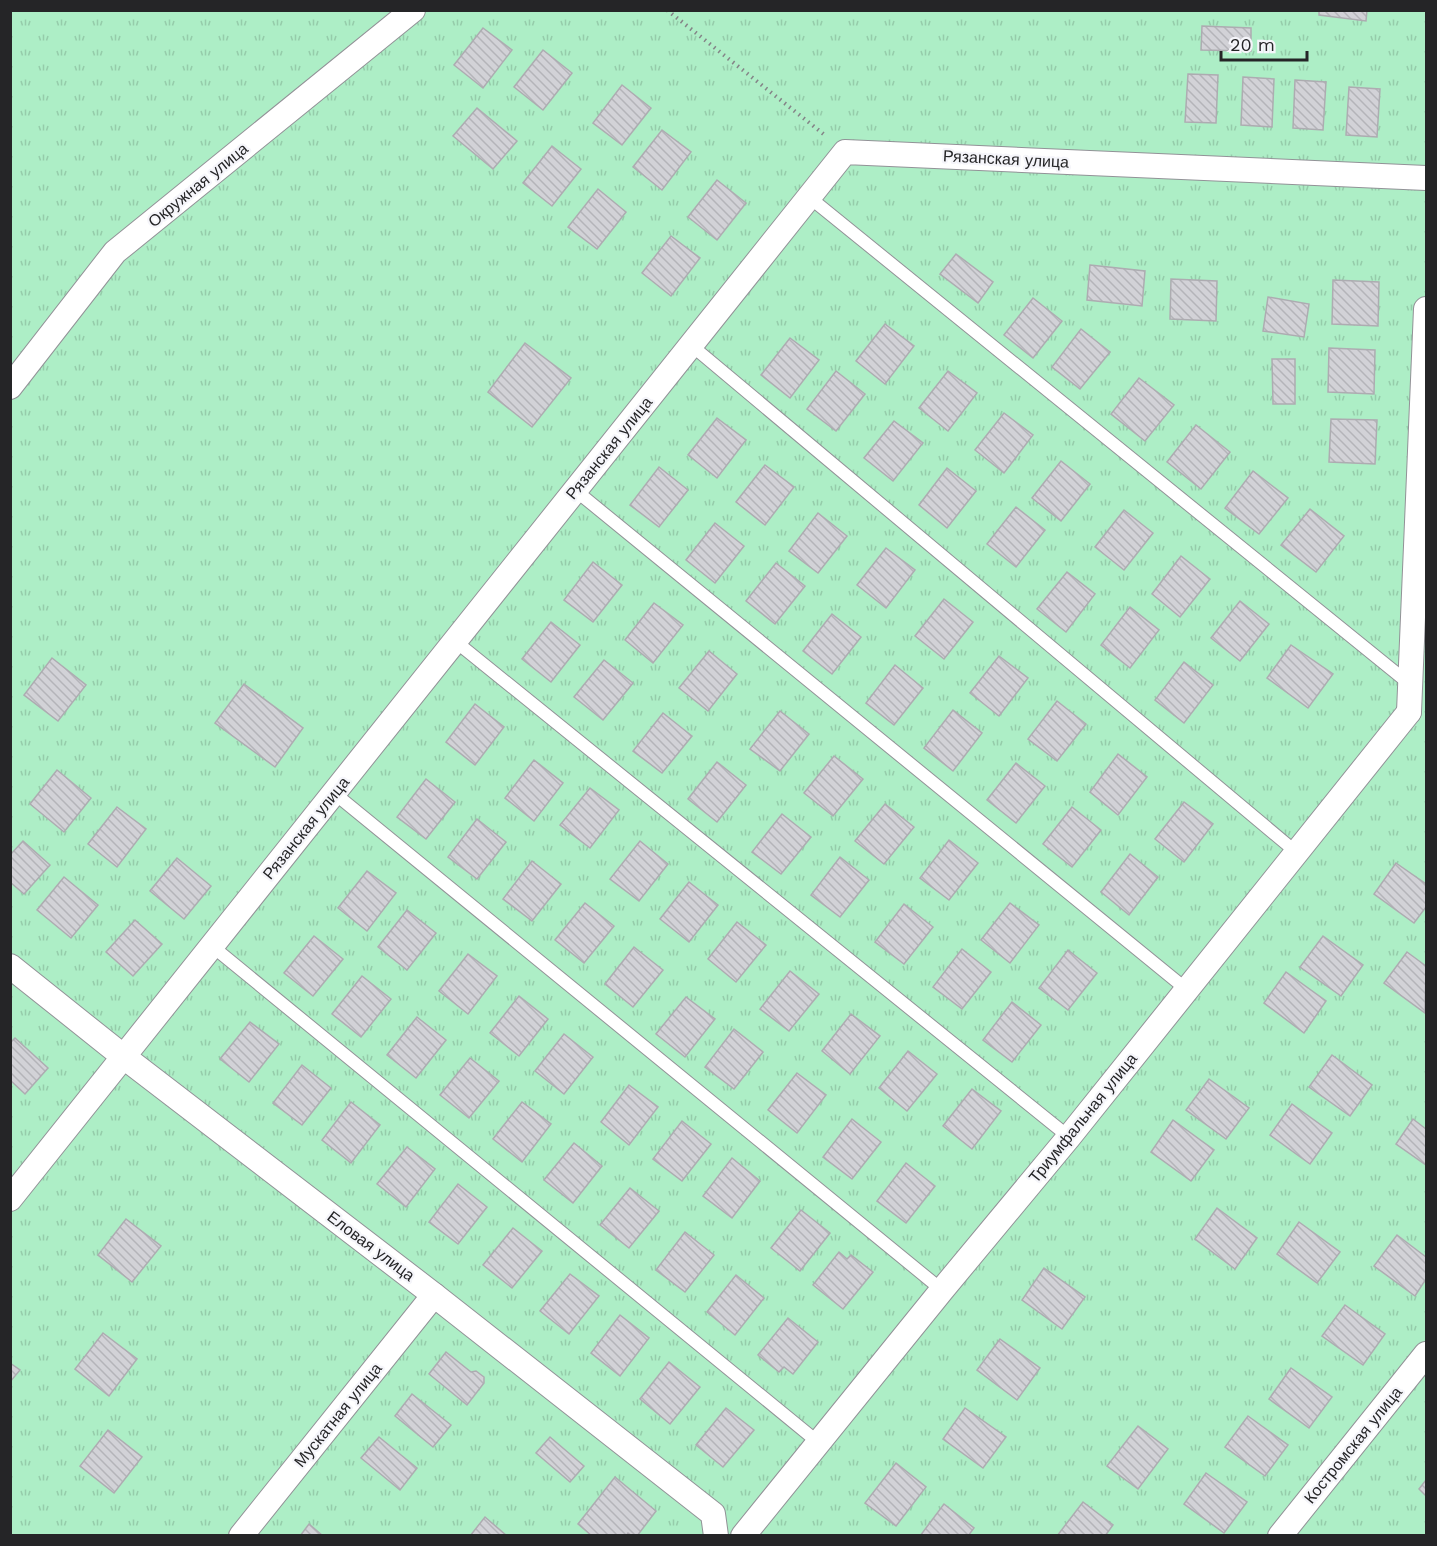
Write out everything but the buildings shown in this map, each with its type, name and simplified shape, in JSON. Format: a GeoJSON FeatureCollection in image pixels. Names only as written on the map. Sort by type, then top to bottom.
{"type":"FeatureCollection","features":[{"type":"Feature","properties":{"kind":"street","name":"Окружная улица"},"geometry":{"type":"LineString","coordinates":[[10,387],[116,252],[414,10]]}},
{"type":"Feature","properties":{"kind":"street","name":"Рязанская улица"},"geometry":{"type":"LineString","coordinates":[[10,1199],[845,152],[1426,178]]}},
{"type":"Feature","properties":{"kind":"street"},"geometry":{"type":"LineString","coordinates":[[1418,712],[1411,685],[1426,309]]}},
{"type":"Feature","properties":{"kind":"street","name":"Триумфальная улица"},"geometry":{"type":"LineString","coordinates":[[743,1536],[1069,1137],[1296,852],[1418,712]]}},
{"type":"Feature","properties":{"kind":"street","name":"Еловая улица"},"geometry":{"type":"LineString","coordinates":[[10,966],[713,1514],[716,1536]]}},
{"type":"Feature","properties":{"kind":"street","name":"Мускатная улица"},"geometry":{"type":"LineString","coordinates":[[241,1536],[434,1295]]}},
{"type":"Feature","properties":{"kind":"street","name":"Костромская улица"},"geometry":{"type":"LineString","coordinates":[[1280,1536],[1426,1353]]}},
{"type":"Feature","properties":{"kind":"lane"},"geometry":{"type":"LineString","coordinates":[[809,197],[1411,685]]}},
{"type":"Feature","properties":{"kind":"lane"},"geometry":{"type":"LineString","coordinates":[[691,345],[1296,852]]}},
{"type":"Feature","properties":{"kind":"lane"},"geometry":{"type":"LineString","coordinates":[[575,490],[1186,989]]}},
{"type":"Feature","properties":{"kind":"lane"},"geometry":{"type":"LineString","coordinates":[[455,641],[1069,1137]]}},
{"type":"Feature","properties":{"kind":"lane"},"geometry":{"type":"LineString","coordinates":[[334,793],[942,1290]]}},
{"type":"Feature","properties":{"kind":"lane"},"geometry":{"type":"LineString","coordinates":[[212,946],[819,1443]]}},
{"type":"Feature","properties":{"kind":"path"},"geometry":{"type":"LineString","coordinates":[[667,10],[845,152]]}},
{"type":"Feature","properties":{"kind":"green space"},"geometry":{"type":"Polygon","coordinates":[[[11,11],[1426,11],[1426,1535],[11,1535],[11,11]]]}}]}
